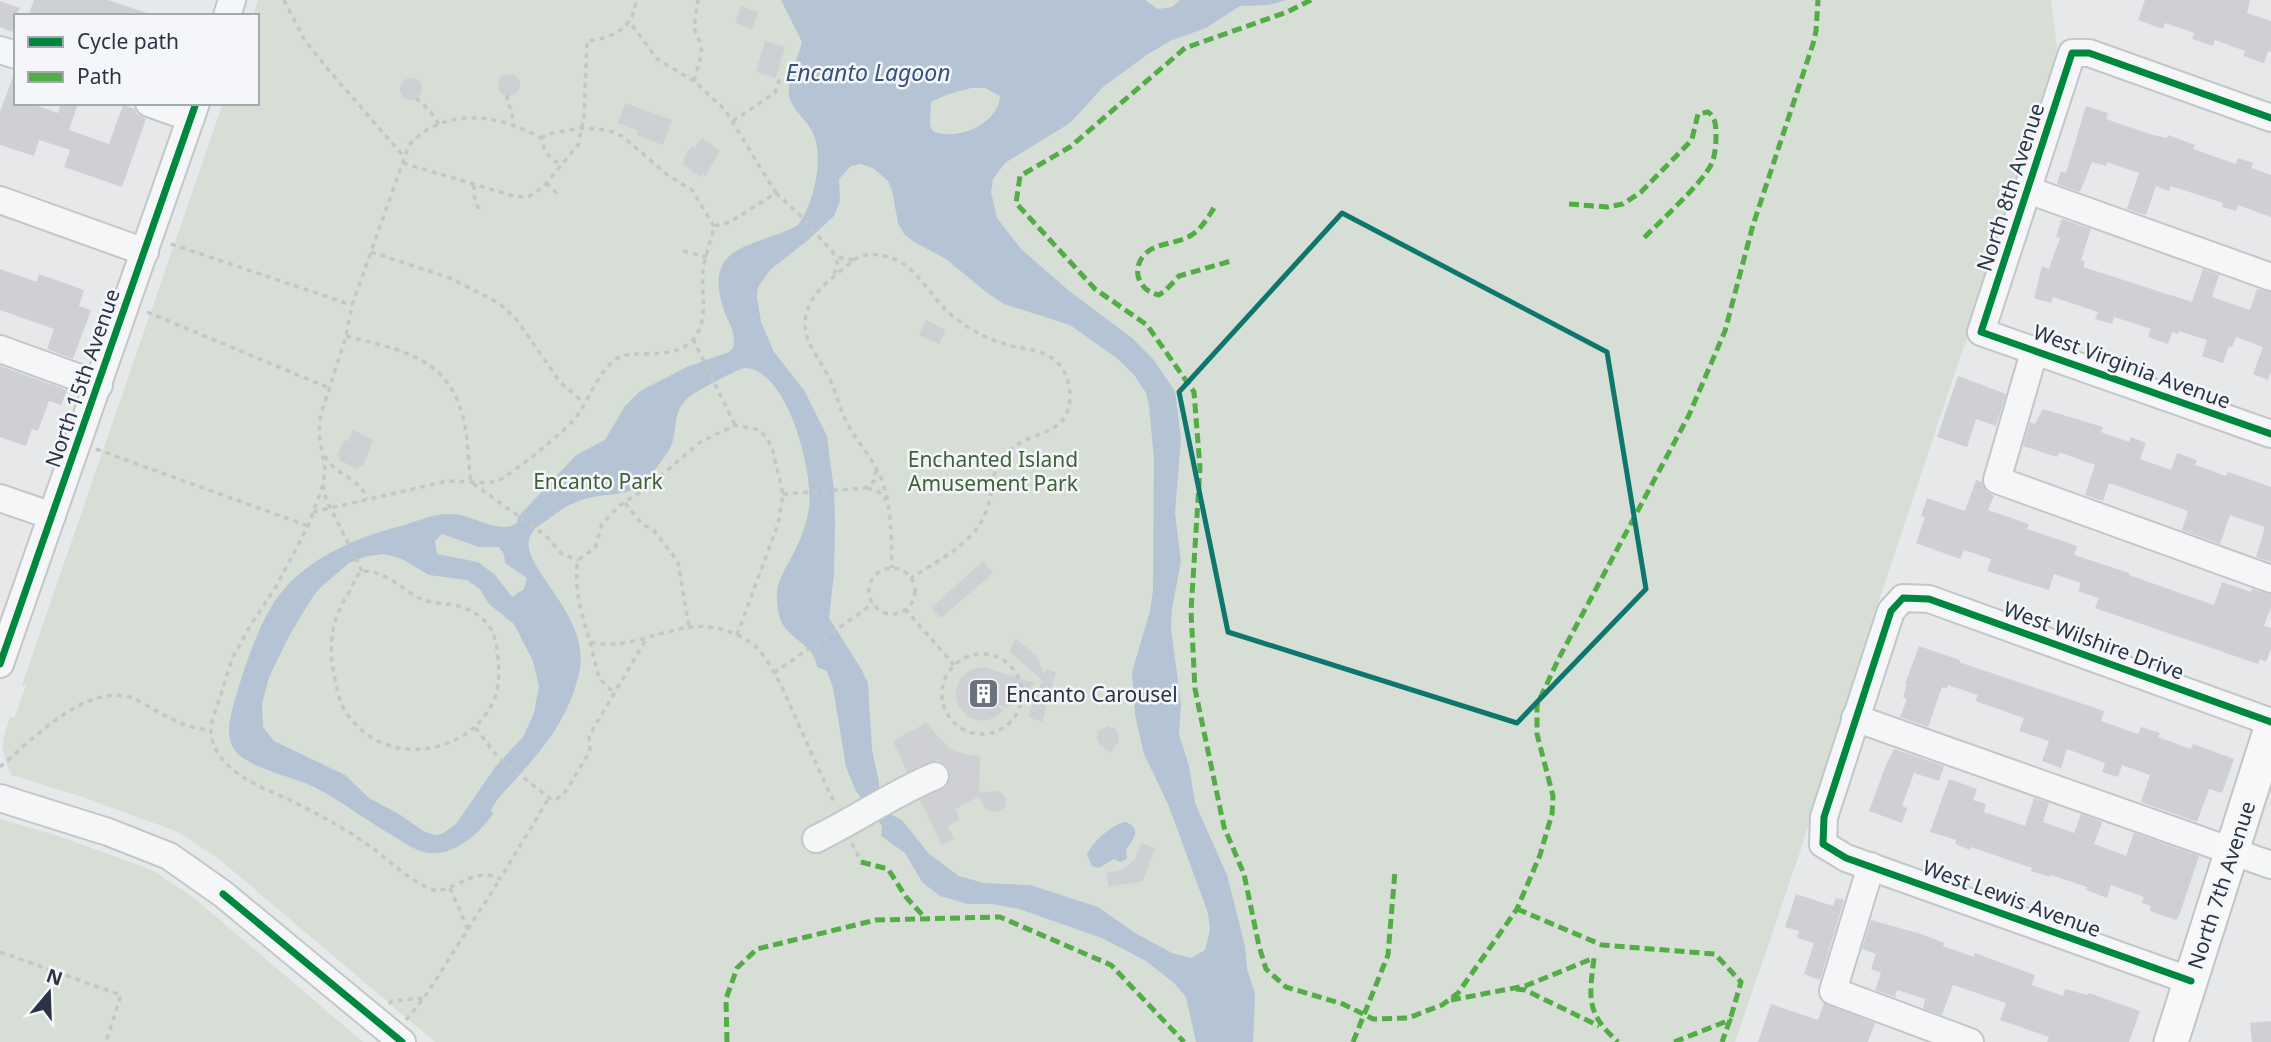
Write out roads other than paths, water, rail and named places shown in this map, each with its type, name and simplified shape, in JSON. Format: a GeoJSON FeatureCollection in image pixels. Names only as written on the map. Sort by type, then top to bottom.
{"type":"FeatureCollection","features":[{"type":"Feature","properties":{"kind":"main road","name":"North 7th Avenue"},"geometry":{"type":"LineString","coordinates":[[2171,1042],[2271,728]]}},
{"type":"Feature","properties":{"kind":"street","name":"North 8th Avenue"},"geometry":{"type":"LineString","coordinates":[[1981,332],[2072,53],[2089,53],[2271,118]]}},
{"type":"Feature","properties":{"kind":"street"},"geometry":{"type":"LineString","coordinates":[[160,105],[193,111]]}},
{"type":"Feature","properties":{"kind":"street","name":"North 15th Avenue"},"geometry":{"type":"LineString","coordinates":[[2,653],[99,385],[193,111]]}},
{"type":"Feature","properties":{"kind":"street"},"geometry":{"type":"LineString","coordinates":[[2028,190],[2271,277]]}},
{"type":"Feature","properties":{"kind":"street"},"geometry":{"type":"LineString","coordinates":[[0,200],[145,252]]}},
{"type":"Feature","properties":{"kind":"street","name":"West Virginia Avenue"},"geometry":{"type":"LineString","coordinates":[[1981,332],[2271,434]]}},
{"type":"Feature","properties":{"kind":"street"},"geometry":{"type":"LineString","coordinates":[[0,349],[99,385]]}},
{"type":"Feature","properties":{"kind":"street"},"geometry":{"type":"LineString","coordinates":[[2035,349],[1997,480],[2271,579]]}},
{"type":"Feature","properties":{"kind":"street"},"geometry":{"type":"LineString","coordinates":[[0,498],[52,516]]}},
{"type":"Feature","properties":{"kind":"street","name":"West Wilshire Drive"},"geometry":{"type":"LineString","coordinates":[[1855,718],[1891,611],[1903,598],[1929,599],[2271,722]]}},
{"type":"Feature","properties":{"kind":"street"},"geometry":{"type":"LineString","coordinates":[[1855,718],[2271,865]]}},
{"type":"Feature","properties":{"kind":"street","name":"West Lewis Avenue"},"geometry":{"type":"LineString","coordinates":[[1855,718],[1824,817],[1823,844],[1846,858],[2191,981]]}},
{"type":"Feature","properties":{"kind":"street"},"geometry":{"type":"LineString","coordinates":[[816,839],[849,823],[907,787],[935,776]]}},
{"type":"Feature","properties":{"kind":"street"},"geometry":{"type":"LineString","coordinates":[[0,797],[108,832],[169,856],[223,894],[398,1039]]}},
{"type":"Feature","properties":{"kind":"street"},"geometry":{"type":"LineString","coordinates":[[1871,866],[1833,991],[1970,1042]]}},
{"type":"Feature","properties":{"kind":"water","name":"Encanto Lagoon"},"geometry":{"type":"Polygon","coordinates":[[[781,0],[1145,0],[1158,9],[1172,7],[1180,0],[1287,0],[1269,5],[1240,6],[1206,28],[1170,41],[1148,54],[1103,87],[1070,123],[1005,163],[993,179],[991,192],[997,218],[1021,249],[1068,290],[1132,338],[1153,359],[1175,391],[1181,438],[1175,513],[1181,561],[1171,628],[1181,704],[1179,734],[1189,766],[1195,803],[1227,875],[1245,946],[1247,969],[1255,994],[1253,1042],[1196,1042],[1186,997],[1174,983],[1146,961],[1102,938],[1019,909],[992,904],[968,904],[940,896],[922,882],[905,853],[881,836],[882,826],[856,791],[846,767],[833,688],[827,671],[817,667],[813,655],[785,628],[779,615],[778,586],[800,540],[808,515],[807,472],[795,426],[785,404],[774,386],[760,373],[745,368],[693,394],[684,402],[678,412],[673,440],[668,451],[639,486],[622,493],[594,497],[572,504],[538,526],[532,533],[529,540],[530,552],[576,633],[581,653],[579,674],[564,715],[549,739],[497,800],[488,821],[466,842],[438,853],[416,849],[314,787],[248,761],[231,744],[231,715],[259,631],[281,593],[310,566],[345,545],[433,516],[460,515],[502,527],[517,523],[518,517],[576,455],[605,440],[625,406],[640,391],[689,366],[729,352],[733,348],[733,332],[723,307],[719,286],[720,270],[727,258],[738,250],[798,225],[809,205],[816,180],[816,141],[789,95],[791,75],[802,42],[781,0]],[[971,88],[931,102],[930,125],[933,131],[942,134],[975,128],[992,115],[1000,96],[985,88],[971,88]],[[860,164],[851,166],[839,179],[840,201],[834,216],[770,270],[758,287],[757,297],[761,322],[774,352],[804,390],[827,436],[835,523],[834,574],[829,618],[868,683],[872,750],[879,795],[888,813],[902,820],[928,853],[959,876],[984,883],[1030,885],[1098,907],[1135,933],[1172,953],[1191,958],[1205,950],[1210,930],[1208,913],[1168,804],[1144,754],[1135,715],[1132,672],[1150,611],[1153,590],[1154,460],[1146,393],[1135,376],[1118,359],[1070,325],[1004,304],[946,259],[914,242],[904,234],[898,223],[888,181],[873,168],[860,164]],[[442,534],[435,541],[437,554],[478,562],[495,575],[512,597],[524,589],[527,578],[505,563],[504,554],[499,547],[479,547],[442,534]],[[384,554],[367,556],[349,563],[312,598],[269,677],[262,704],[263,727],[274,741],[345,775],[369,798],[423,831],[442,834],[456,824],[496,766],[523,737],[534,713],[539,686],[533,661],[514,624],[489,604],[480,589],[467,580],[429,575],[402,559],[384,554]]]}},
{"type":"Feature","properties":{"kind":"water"},"geometry":{"type":"Polygon","coordinates":[[[1126,822],[1134,827],[1135,831],[1134,838],[1126,849],[1127,859],[1120,862],[1114,859],[1099,868],[1092,866],[1087,855],[1093,845],[1109,830],[1126,822]]]}},
{"type":"Feature","properties":{"kind":"place","name":"Encanto Carousel"},"geometry":{"type":"Point","coordinates":[983,694]}},
{"type":"Feature","properties":{"kind":"park label","name":"Enchanted Island Amusement Park"},"geometry":{"type":"Point","coordinates":[993,471]}},
{"type":"Feature","properties":{"kind":"park label","name":"Encanto Park"},"geometry":{"type":"Point","coordinates":[598,481]}}]}
